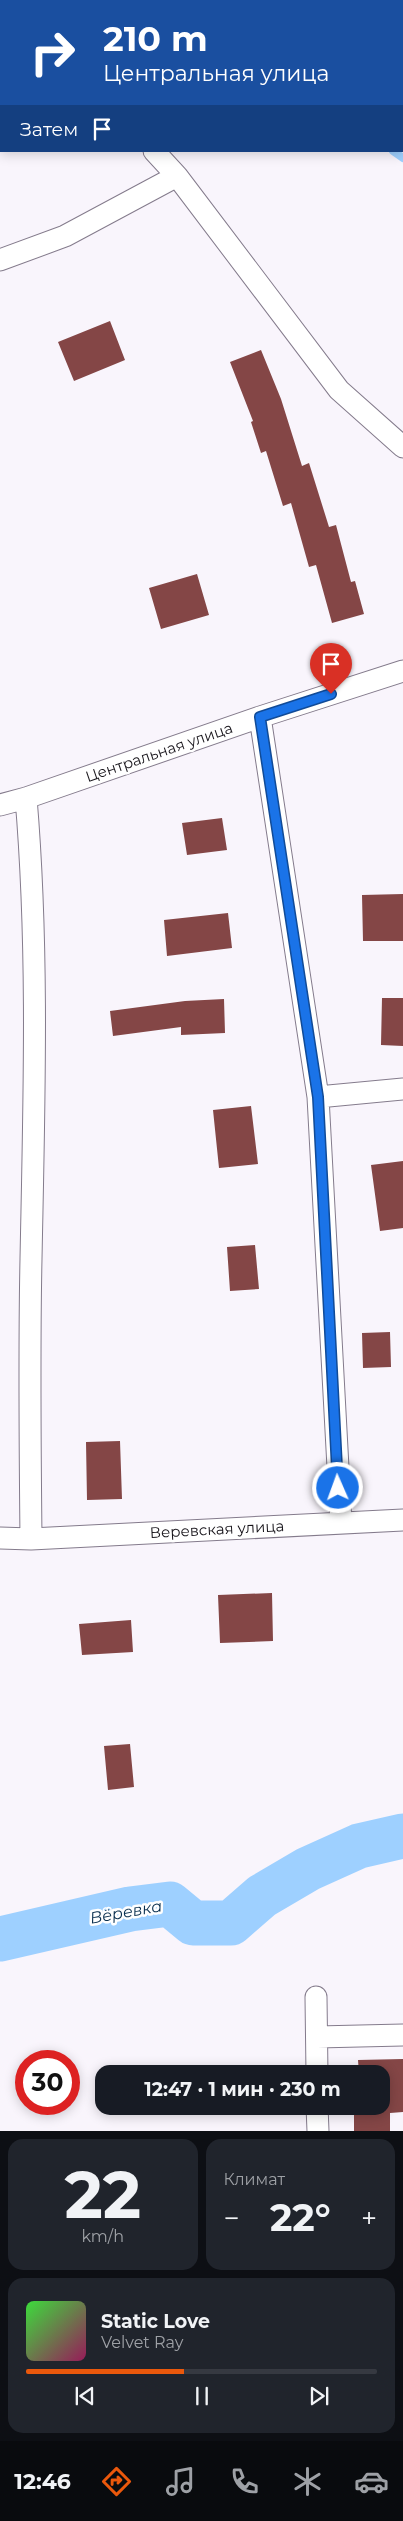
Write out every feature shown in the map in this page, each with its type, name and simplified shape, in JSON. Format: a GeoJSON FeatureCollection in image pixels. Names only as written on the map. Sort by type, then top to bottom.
{"type":"FeatureCollection","features":[{"type":"Feature","properties":{"kind":"street"},"geometry":{"type":"LineString","coordinates":[[155,152],[177,176],[339,390],[403,447]]}},
{"type":"Feature","properties":{"kind":"street"},"geometry":{"type":"LineString","coordinates":[[0,260],[66,236],[177,176]]}},
{"type":"Feature","properties":{"kind":"street","name":"Центральная улица"},"geometry":{"type":"LineString","coordinates":[[0,805],[26,798],[260,717],[403,671]]}},
{"type":"Feature","properties":{"kind":"street"},"geometry":{"type":"LineString","coordinates":[[260,717],[318,1097],[341,1523]]}},
{"type":"Feature","properties":{"kind":"street"},"geometry":{"type":"LineString","coordinates":[[26,798],[31,857],[36,1001],[30,1323],[31,1539]]}},
{"type":"Feature","properties":{"kind":"street"},"geometry":{"type":"LineString","coordinates":[[318,1097],[403,1089]]}},
{"type":"Feature","properties":{"kind":"street","name":"Веревская улица"},"geometry":{"type":"LineString","coordinates":[[0,1538],[31,1539],[403,1520]]}},
{"type":"Feature","properties":{"kind":"street"},"geometry":{"type":"LineString","coordinates":[[316,1997],[317,2065]]}},
{"type":"Feature","properties":{"kind":"street"},"geometry":{"type":"LineString","coordinates":[[317,2037],[403,2035]]}},
{"type":"Feature","properties":{"kind":"street"},"geometry":{"type":"LineString","coordinates":[[318,2115],[318,2131]]}},
{"type":"Feature","properties":{"kind":"building"},"geometry":{"type":"Polygon","coordinates":[[[110,321],[125,360],[74,381],[58,342],[110,321]]]}},
{"type":"Feature","properties":{"kind":"building"},"geometry":{"type":"Polygon","coordinates":[[[261,350],[281,399],[302,466],[309,463],[329,527],[336,525],[351,582],[355,581],[364,614],[332,623],[316,565],[309,567],[291,503],[283,506],[266,451],[261,453],[251,422],[253,421],[230,362],[261,350]]]}},
{"type":"Feature","properties":{"kind":"building"},"geometry":{"type":"Polygon","coordinates":[[[197,574],[209,615],[161,629],[149,588],[197,574]]]}},
{"type":"Feature","properties":{"kind":"building"},"geometry":{"type":"Polygon","coordinates":[[[222,818],[227,850],[187,855],[182,823],[222,818]]]}},
{"type":"Feature","properties":{"kind":"building"},"geometry":{"type":"Polygon","coordinates":[[[403,894],[403,941],[363,941],[362,895],[403,894]]]}},
{"type":"Feature","properties":{"kind":"building"},"geometry":{"type":"Polygon","coordinates":[[[228,913],[232,948],[167,956],[164,920],[228,913]]]}},
{"type":"Feature","properties":{"kind":"building"},"geometry":{"type":"Polygon","coordinates":[[[382,998],[403,998],[403,1046],[381,1045],[382,998]]]}},
{"type":"Feature","properties":{"kind":"building"},"geometry":{"type":"Polygon","coordinates":[[[224,999],[225,1033],[181,1035],[181,1027],[113,1036],[110,1011],[185,1001],[224,999]]]}},
{"type":"Feature","properties":{"kind":"building"},"geometry":{"type":"Polygon","coordinates":[[[251,1106],[258,1164],[219,1168],[213,1110],[251,1106]]]}},
{"type":"Feature","properties":{"kind":"building"},"geometry":{"type":"Polygon","coordinates":[[[403,1161],[403,1228],[380,1231],[371,1165],[403,1161]]]}},
{"type":"Feature","properties":{"kind":"building"},"geometry":{"type":"Polygon","coordinates":[[[255,1245],[259,1289],[230,1291],[227,1247],[255,1245]]]}},
{"type":"Feature","properties":{"kind":"building"},"geometry":{"type":"Polygon","coordinates":[[[390,1332],[391,1367],[363,1368],[362,1333],[390,1332]]]}},
{"type":"Feature","properties":{"kind":"building"},"geometry":{"type":"Polygon","coordinates":[[[120,1441],[122,1499],[87,1500],[86,1442],[120,1441]]]}},
{"type":"Feature","properties":{"kind":"building"},"geometry":{"type":"Polygon","coordinates":[[[272,1593],[273,1641],[220,1643],[218,1595],[272,1593]]]}},
{"type":"Feature","properties":{"kind":"building"},"geometry":{"type":"Polygon","coordinates":[[[131,1620],[133,1652],[82,1655],[79,1624],[131,1620]]]}},
{"type":"Feature","properties":{"kind":"building"},"geometry":{"type":"Polygon","coordinates":[[[130,1744],[134,1787],[108,1790],[104,1746],[130,1744]]]}},
{"type":"Feature","properties":{"kind":"building"},"geometry":{"type":"Polygon","coordinates":[[[403,2059],[403,2112],[390,2113],[390,2065],[358,2065],[358,2060],[403,2059]]]}},
{"type":"Feature","properties":{"kind":"building"},"geometry":{"type":"Polygon","coordinates":[[[354,2115],[390,2115],[390,2131],[354,2131],[354,2115]]]}},
{"type":"Feature","properties":{"kind":"waterway"},"geometry":{"type":"LineString","coordinates":[[394,152],[403,158]]}},
{"type":"Feature","properties":{"kind":"waterway","name":"Вёревка"},"geometry":{"type":"LineString","coordinates":[[0,1939],[130,1909],[170,1904],[193,1923],[231,1923],[262,1896],[308,1869],[359,1846],[403,1836]]}},
{"type":"Feature","properties":{"kind":"route"},"geometry":{"type":"LineString","coordinates":[[331,694],[260,717],[318,1097],[329,1276],[338,1488]]}}]}
